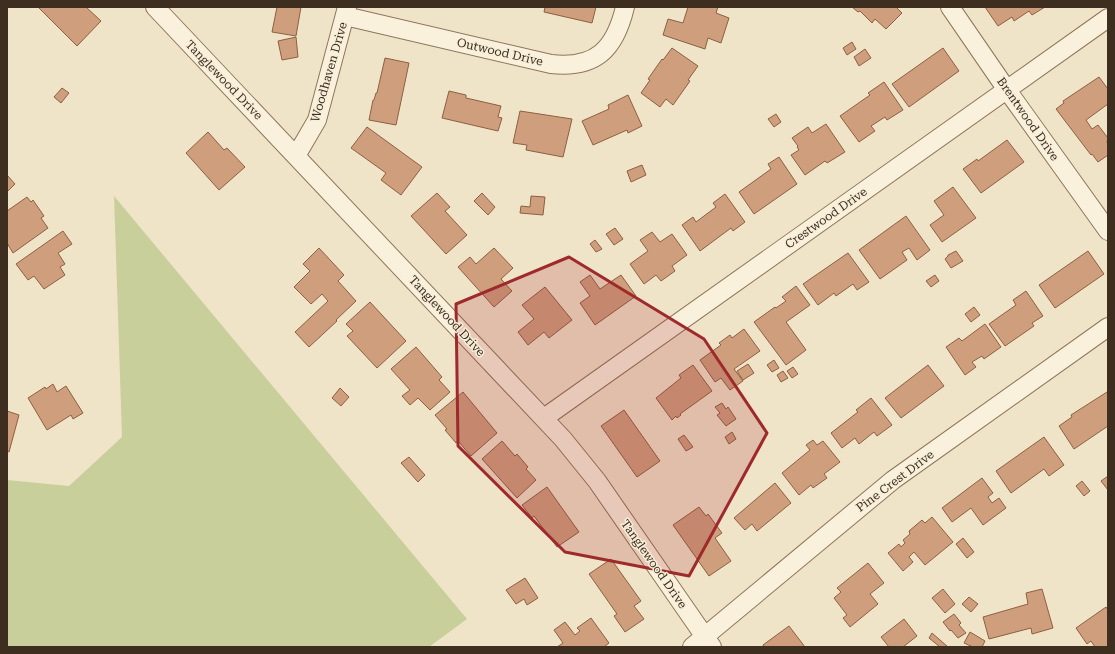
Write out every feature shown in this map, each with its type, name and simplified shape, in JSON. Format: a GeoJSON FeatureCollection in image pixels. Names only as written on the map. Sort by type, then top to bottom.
{"type":"FeatureCollection","features":[{"type":"Feature","properties":{"kind":"street","name":"Tanglewood Drive"},"geometry":{"type":"LineString","coordinates":[[154,7],[563,439],[597,481],[703,644]]}},
{"type":"Feature","properties":{"kind":"street","name":"Outwood Drive"},"geometry":{"type":"LineString","coordinates":[[346,11],[551,64],[566,66],[585,62],[602,53],[615,39],[622,21],[625,7]]}},
{"type":"Feature","properties":{"kind":"street","name":"Brentwood Drive"},"geometry":{"type":"LineString","coordinates":[[950,7],[1007,90],[1108,231]]}},
{"type":"Feature","properties":{"kind":"street","name":"Woodhaven Drive"},"geometry":{"type":"LineString","coordinates":[[296,156],[317,120],[346,11]]}},
{"type":"Feature","properties":{"kind":"street","name":"Crestwood Drive"},"geometry":{"type":"LineString","coordinates":[[544,418],[1108,18]]}},
{"type":"Feature","properties":{"kind":"street","name":"Pine Crest Drive"},"geometry":{"type":"LineString","coordinates":[[703,644],[832,530],[893,480],[1108,327]]}},
{"type":"Feature","properties":{"kind":"highlighted area"},"geometry":{"type":"Polygon","coordinates":[[[569,257],[704,339],[767,433],[689,576],[565,552],[458,446],[456,304],[569,257]]]}},
{"type":"Feature","properties":{"kind":"green space"},"geometry":{"type":"Polygon","coordinates":[[[114,196],[467,619],[429,647],[7,647],[7,480],[69,486],[122,437],[114,196]]]}},
{"type":"Feature","properties":{"kind":"building"},"geometry":{"type":"Polygon","coordinates":[[[38,7],[86,7],[101,21],[77,46],[38,7]]]}},
{"type":"Feature","properties":{"kind":"building"},"geometry":{"type":"Polygon","coordinates":[[[277,7],[301,7],[296,36],[272,32],[277,7]]]}},
{"type":"Feature","properties":{"kind":"building"},"geometry":{"type":"Polygon","coordinates":[[[545,7],[596,7],[592,23],[544,12],[545,7]]]}},
{"type":"Feature","properties":{"kind":"building"},"geometry":{"type":"Polygon","coordinates":[[[688,7],[718,7],[716,13],[729,18],[721,43],[708,38],[705,49],[663,35],[668,19],[683,23],[688,7]]]}},
{"type":"Feature","properties":{"kind":"building"},"geometry":{"type":"Polygon","coordinates":[[[852,7],[896,7],[902,13],[886,29],[875,19],[872,23],[860,11],[858,12],[852,7]]]}},
{"type":"Feature","properties":{"kind":"building"},"geometry":{"type":"Polygon","coordinates":[[[985,7],[1045,7],[1032,15],[1029,11],[1014,21],[1012,17],[998,26],[985,7]]]}},
{"type":"Feature","properties":{"kind":"building"},"geometry":{"type":"Polygon","coordinates":[[[296,37],[298,57],[282,60],[278,41],[296,37]]]}},
{"type":"Feature","properties":{"kind":"building"},"geometry":{"type":"Polygon","coordinates":[[[852,42],[856,49],[847,55],[843,48],[852,42]]]}},
{"type":"Feature","properties":{"kind":"building"},"geometry":{"type":"Polygon","coordinates":[[[672,48],[698,66],[688,80],[690,81],[673,105],[666,99],[660,107],[641,93],[650,80],[648,79],[672,48]]]}},
{"type":"Feature","properties":{"kind":"building"},"geometry":{"type":"Polygon","coordinates":[[[943,48],[959,71],[909,107],[892,84],[943,48]]]}},
{"type":"Feature","properties":{"kind":"building"},"geometry":{"type":"Polygon","coordinates":[[[865,49],[871,58],[859,66],[854,57],[865,49]]]}},
{"type":"Feature","properties":{"kind":"building"},"geometry":{"type":"Polygon","coordinates":[[[385,58],[409,63],[396,125],[369,120],[385,58]]]}},
{"type":"Feature","properties":{"kind":"building"},"geometry":{"type":"Polygon","coordinates":[[[1099,77],[1108,89],[1108,104],[1086,120],[1092,129],[1098,125],[1108,138],[1108,155],[1098,162],[1056,109],[1064,103],[1063,101],[1099,77]]]}},
{"type":"Feature","properties":{"kind":"building"},"geometry":{"type":"Polygon","coordinates":[[[884,82],[903,110],[887,120],[885,117],[871,126],[875,131],[859,142],[840,116],[870,95],[868,93],[884,82]]]}},
{"type":"Feature","properties":{"kind":"building"},"geometry":{"type":"Polygon","coordinates":[[[62,88],[69,93],[61,103],[54,97],[62,88]]]}},
{"type":"Feature","properties":{"kind":"building"},"geometry":{"type":"Polygon","coordinates":[[[449,91],[466,95],[466,98],[501,106],[498,117],[502,118],[498,131],[442,118],[449,91]]]}},
{"type":"Feature","properties":{"kind":"building"},"geometry":{"type":"Polygon","coordinates":[[[628,95],[642,126],[628,133],[627,130],[593,145],[582,121],[609,109],[608,105],[628,95]]]}},
{"type":"Feature","properties":{"kind":"building"},"geometry":{"type":"Polygon","coordinates":[[[520,111],[572,119],[563,157],[526,150],[527,145],[513,143],[520,111]]]}},
{"type":"Feature","properties":{"kind":"building"},"geometry":{"type":"Polygon","coordinates":[[[776,114],[781,122],[774,127],[768,119],[776,114]]]}},
{"type":"Feature","properties":{"kind":"building"},"geometry":{"type":"Polygon","coordinates":[[[826,124],[845,152],[827,163],[825,161],[805,175],[791,155],[799,150],[792,138],[808,127],[812,133],[826,124]]]}},
{"type":"Feature","properties":{"kind":"building"},"geometry":{"type":"Polygon","coordinates":[[[367,127],[422,167],[401,195],[381,180],[386,173],[351,148],[367,127]]]}},
{"type":"Feature","properties":{"kind":"building"},"geometry":{"type":"Polygon","coordinates":[[[208,132],[224,150],[227,148],[245,167],[219,190],[186,153],[208,132]]]}},
{"type":"Feature","properties":{"kind":"building"},"geometry":{"type":"Polygon","coordinates":[[[1007,140],[1024,162],[981,193],[963,169],[977,159],[978,161],[1007,140]]]}},
{"type":"Feature","properties":{"kind":"building"},"geometry":{"type":"Polygon","coordinates":[[[779,157],[797,184],[754,214],[739,192],[771,169],[768,164],[779,157]]]}},
{"type":"Feature","properties":{"kind":"building"},"geometry":{"type":"Polygon","coordinates":[[[642,165],[646,175],[631,182],[627,171],[642,165]]]}},
{"type":"Feature","properties":{"kind":"building"},"geometry":{"type":"Polygon","coordinates":[[[7,175],[15,184],[7,192],[7,175]]]}},
{"type":"Feature","properties":{"kind":"building"},"geometry":{"type":"Polygon","coordinates":[[[953,187],[976,218],[942,242],[930,225],[944,215],[934,201],[953,187]]]}},
{"type":"Feature","properties":{"kind":"building"},"geometry":{"type":"Polygon","coordinates":[[[437,193],[450,207],[445,211],[467,235],[446,254],[411,216],[437,193]]]}},
{"type":"Feature","properties":{"kind":"building"},"geometry":{"type":"Polygon","coordinates":[[[482,193],[495,207],[488,215],[474,201],[482,193]]]}},
{"type":"Feature","properties":{"kind":"building"},"geometry":{"type":"Polygon","coordinates":[[[725,194],[745,222],[733,231],[731,228],[700,251],[682,225],[693,217],[696,222],[716,207],[713,203],[725,194]]]}},
{"type":"Feature","properties":{"kind":"building"},"geometry":{"type":"Polygon","coordinates":[[[531,196],[545,197],[543,215],[520,213],[521,206],[530,207],[531,196]]]}},
{"type":"Feature","properties":{"kind":"building"},"geometry":{"type":"Polygon","coordinates":[[[27,197],[31,202],[33,200],[44,216],[41,218],[48,228],[13,253],[7,243],[7,211],[27,197]]]}},
{"type":"Feature","properties":{"kind":"building"},"geometry":{"type":"Polygon","coordinates":[[[906,216],[930,250],[917,260],[909,248],[902,252],[907,260],[880,279],[859,250],[906,216]]]}},
{"type":"Feature","properties":{"kind":"building"},"geometry":{"type":"Polygon","coordinates":[[[615,228],[623,239],[614,245],[606,234],[615,228]]]}},
{"type":"Feature","properties":{"kind":"building"},"geometry":{"type":"Polygon","coordinates":[[[63,231],[72,244],[58,253],[65,264],[60,267],[65,275],[44,289],[34,276],[28,280],[16,264],[63,231]]]}},
{"type":"Feature","properties":{"kind":"building"},"geometry":{"type":"Polygon","coordinates":[[[652,232],[660,242],[672,234],[687,255],[672,266],[675,271],[661,281],[656,275],[644,284],[630,264],[648,251],[640,240],[652,232]]]}},
{"type":"Feature","properties":{"kind":"building"},"geometry":{"type":"Polygon","coordinates":[[[595,240],[602,249],[596,252],[590,244],[595,240]]]}},
{"type":"Feature","properties":{"kind":"building"},"geometry":{"type":"Polygon","coordinates":[[[319,248],[344,275],[338,281],[356,301],[309,347],[295,332],[328,301],[322,294],[311,304],[294,287],[310,271],[303,264],[319,248]]]}},
{"type":"Feature","properties":{"kind":"building"},"geometry":{"type":"Polygon","coordinates":[[[494,248],[513,268],[501,279],[512,291],[494,307],[458,267],[470,257],[476,264],[494,248]]]}},
{"type":"Feature","properties":{"kind":"building"},"geometry":{"type":"Polygon","coordinates":[[[956,251],[963,261],[951,268],[945,259],[948,255],[956,251]]]}},
{"type":"Feature","properties":{"kind":"building"},"geometry":{"type":"Polygon","coordinates":[[[1088,251],[1104,274],[1055,308],[1039,285],[1088,251]]]}},
{"type":"Feature","properties":{"kind":"building"},"geometry":{"type":"Polygon","coordinates":[[[848,253],[869,282],[857,290],[853,284],[836,296],[834,293],[818,305],[803,284],[848,253]]]}},
{"type":"Feature","properties":{"kind":"building"},"geometry":{"type":"Polygon","coordinates":[[[590,275],[600,289],[621,275],[636,296],[595,325],[580,303],[590,296],[580,282],[590,275]]]}},
{"type":"Feature","properties":{"kind":"building"},"geometry":{"type":"Polygon","coordinates":[[[935,275],[939,281],[931,287],[926,281],[935,275]]]}},
{"type":"Feature","properties":{"kind":"building"},"geometry":{"type":"Polygon","coordinates":[[[796,286],[810,305],[786,322],[806,350],[786,365],[754,322],[786,301],[782,297],[796,286]]]}},
{"type":"Feature","properties":{"kind":"building"},"geometry":{"type":"Polygon","coordinates":[[[545,287],[572,320],[549,338],[544,332],[528,345],[518,332],[534,319],[522,305],[545,287]]]}},
{"type":"Feature","properties":{"kind":"building"},"geometry":{"type":"Polygon","coordinates":[[[1026,291],[1043,316],[1032,323],[1034,326],[1005,346],[989,324],[1016,305],[1013,300],[1026,291]]]}},
{"type":"Feature","properties":{"kind":"building"},"geometry":{"type":"Polygon","coordinates":[[[370,302],[406,341],[377,368],[347,336],[353,331],[346,324],[370,302]]]}},
{"type":"Feature","properties":{"kind":"building"},"geometry":{"type":"Polygon","coordinates":[[[974,307],[980,315],[971,322],[965,314],[974,307]]]}},
{"type":"Feature","properties":{"kind":"building"},"geometry":{"type":"Polygon","coordinates":[[[985,324],[1001,347],[984,359],[982,356],[972,362],[976,367],[965,375],[946,347],[959,338],[962,341],[985,324]]]}},
{"type":"Feature","properties":{"kind":"building"},"geometry":{"type":"Polygon","coordinates":[[[744,329],[760,351],[734,369],[743,381],[730,390],[721,378],[715,382],[700,360],[721,345],[719,343],[730,335],[732,338],[744,329]]]}},
{"type":"Feature","properties":{"kind":"building"},"geometry":{"type":"Polygon","coordinates":[[[416,347],[442,377],[439,380],[450,392],[430,410],[418,398],[410,405],[402,396],[410,390],[391,369],[416,347]]]}},
{"type":"Feature","properties":{"kind":"building"},"geometry":{"type":"Polygon","coordinates":[[[774,360],[779,368],[772,372],[767,365],[774,360]]]}},
{"type":"Feature","properties":{"kind":"building"},"geometry":{"type":"Polygon","coordinates":[[[748,364],[754,373],[743,380],[737,371],[748,364]]]}},
{"type":"Feature","properties":{"kind":"building"},"geometry":{"type":"Polygon","coordinates":[[[693,365],[712,391],[680,414],[681,415],[677,418],[676,416],[672,420],[656,398],[681,378],[679,375],[693,365]]]}},
{"type":"Feature","properties":{"kind":"building"},"geometry":{"type":"Polygon","coordinates":[[[928,365],[944,386],[901,418],[885,398],[928,365]]]}},
{"type":"Feature","properties":{"kind":"building"},"geometry":{"type":"Polygon","coordinates":[[[793,367],[798,374],[792,378],[787,371],[793,367]]]}},
{"type":"Feature","properties":{"kind":"building"},"geometry":{"type":"Polygon","coordinates":[[[783,371],[788,378],[781,382],[777,375],[783,371]]]}},
{"type":"Feature","properties":{"kind":"building"},"geometry":{"type":"Polygon","coordinates":[[[53,384],[57,392],[66,386],[83,413],[73,419],[71,415],[47,430],[28,398],[45,387],[46,389],[53,384]]]}},
{"type":"Feature","properties":{"kind":"building"},"geometry":{"type":"Polygon","coordinates":[[[340,388],[349,397],[341,406],[332,398],[340,388]]]}},
{"type":"Feature","properties":{"kind":"building"},"geometry":{"type":"Polygon","coordinates":[[[463,392],[497,433],[471,456],[458,441],[456,443],[435,415],[463,392]]]}},
{"type":"Feature","properties":{"kind":"building"},"geometry":{"type":"Polygon","coordinates":[[[1107,392],[1108,426],[1074,449],[1059,426],[1072,417],[1071,415],[1107,392]]]}},
{"type":"Feature","properties":{"kind":"building"},"geometry":{"type":"Polygon","coordinates":[[[871,398],[892,425],[877,436],[874,432],[859,444],[855,438],[842,448],[831,433],[858,412],[856,410],[871,398]]]}},
{"type":"Feature","properties":{"kind":"building"},"geometry":{"type":"Polygon","coordinates":[[[722,403],[726,409],[728,407],[736,419],[726,426],[717,415],[720,413],[715,407],[722,403]]]}},
{"type":"Feature","properties":{"kind":"building"},"geometry":{"type":"Polygon","coordinates":[[[624,410],[660,461],[637,477],[601,426],[624,410]]]}},
{"type":"Feature","properties":{"kind":"building"},"geometry":{"type":"Polygon","coordinates":[[[7,411],[19,415],[9,452],[7,451],[7,411]]]}},
{"type":"Feature","properties":{"kind":"building"},"geometry":{"type":"Polygon","coordinates":[[[732,432],[736,439],[729,444],[725,437],[732,432]]]}},
{"type":"Feature","properties":{"kind":"building"},"geometry":{"type":"Polygon","coordinates":[[[684,435],[693,447],[686,451],[678,439],[684,435]]]}},
{"type":"Feature","properties":{"kind":"building"},"geometry":{"type":"Polygon","coordinates":[[[1044,437],[1064,465],[1049,476],[1044,469],[1011,493],[996,471],[1044,437]]]}},
{"type":"Feature","properties":{"kind":"building"},"geometry":{"type":"Polygon","coordinates":[[[813,440],[817,445],[823,441],[840,462],[824,474],[827,478],[813,488],[811,485],[799,495],[782,473],[810,450],[806,445],[813,440]]]}},
{"type":"Feature","properties":{"kind":"building"},"geometry":{"type":"Polygon","coordinates":[[[502,441],[515,456],[517,454],[528,467],[526,469],[536,480],[517,498],[482,459],[502,441]]]}},
{"type":"Feature","properties":{"kind":"building"},"geometry":{"type":"Polygon","coordinates":[[[409,457],[425,475],[418,482],[401,463],[409,457]]]}},
{"type":"Feature","properties":{"kind":"building"},"geometry":{"type":"Polygon","coordinates":[[[1108,476],[1108,490],[1101,481],[1108,476]]]}},
{"type":"Feature","properties":{"kind":"building"},"geometry":{"type":"Polygon","coordinates":[[[982,478],[993,493],[988,497],[992,503],[999,498],[1006,508],[983,525],[971,508],[952,522],[942,508],[982,478]]]}},
{"type":"Feature","properties":{"kind":"building"},"geometry":{"type":"Polygon","coordinates":[[[1082,481],[1090,491],[1084,496],[1076,486],[1082,481]]]}},
{"type":"Feature","properties":{"kind":"building"},"geometry":{"type":"Polygon","coordinates":[[[775,483],[791,503],[757,531],[752,524],[745,530],[734,518],[775,483]]]}},
{"type":"Feature","properties":{"kind":"building"},"geometry":{"type":"Polygon","coordinates":[[[547,487],[579,532],[557,547],[534,516],[532,518],[522,505],[547,487]]]}},
{"type":"Feature","properties":{"kind":"building"},"geometry":{"type":"Polygon","coordinates":[[[699,507],[706,516],[708,514],[722,533],[715,538],[731,561],[709,576],[673,525],[699,507]]]}},
{"type":"Feature","properties":{"kind":"building"},"geometry":{"type":"Polygon","coordinates":[[[932,517],[953,542],[925,565],[914,552],[909,557],[913,562],[903,571],[888,553],[899,544],[901,547],[905,543],[903,540],[910,534],[909,531],[922,520],[925,523],[932,517]]]}},
{"type":"Feature","properties":{"kind":"building"},"geometry":{"type":"Polygon","coordinates":[[[963,538],[974,552],[967,558],[956,544],[963,538]]]}},
{"type":"Feature","properties":{"kind":"building"},"geometry":{"type":"Polygon","coordinates":[[[611,559],[641,601],[634,606],[644,619],[625,632],[614,616],[617,614],[589,574],[611,559]]]}},
{"type":"Feature","properties":{"kind":"building"},"geometry":{"type":"Polygon","coordinates":[[[868,563],[884,583],[870,594],[878,604],[850,627],[843,618],[847,615],[834,598],[841,592],[837,588],[868,563]]]}},
{"type":"Feature","properties":{"kind":"building"},"geometry":{"type":"Polygon","coordinates":[[[525,578],[538,598],[527,605],[524,599],[516,604],[506,590],[525,578]]]}},
{"type":"Feature","properties":{"kind":"building"},"geometry":{"type":"Polygon","coordinates":[[[943,589],[955,604],[945,613],[932,598],[943,589]]]}},
{"type":"Feature","properties":{"kind":"building"},"geometry":{"type":"Polygon","coordinates":[[[1042,589],[1053,628],[1032,634],[1031,628],[989,639],[983,617],[1028,604],[1026,593],[1042,589]]]}},
{"type":"Feature","properties":{"kind":"building"},"geometry":{"type":"Polygon","coordinates":[[[969,597],[978,604],[971,612],[962,604],[969,597]]]}},
{"type":"Feature","properties":{"kind":"building"},"geometry":{"type":"Polygon","coordinates":[[[1106,607],[1108,610],[1108,647],[1095,647],[1091,641],[1087,644],[1076,628],[1106,607]]]}},
{"type":"Feature","properties":{"kind":"building"},"geometry":{"type":"Polygon","coordinates":[[[954,614],[961,623],[959,625],[966,633],[958,638],[943,622],[954,614]]]}},
{"type":"Feature","properties":{"kind":"building"},"geometry":{"type":"Polygon","coordinates":[[[591,618],[609,643],[604,647],[557,647],[563,643],[554,630],[565,622],[575,635],[580,631],[577,628],[591,618]]]}},
{"type":"Feature","properties":{"kind":"building"},"geometry":{"type":"Polygon","coordinates":[[[904,619],[917,636],[903,647],[889,647],[881,637],[904,619]]]}},
{"type":"Feature","properties":{"kind":"building"},"geometry":{"type":"Polygon","coordinates":[[[789,626],[805,647],[764,647],[763,645],[789,626]]]}},
{"type":"Feature","properties":{"kind":"building"},"geometry":{"type":"Polygon","coordinates":[[[970,632],[985,641],[982,647],[973,647],[964,643],[970,632]]]}},
{"type":"Feature","properties":{"kind":"building"},"geometry":{"type":"Polygon","coordinates":[[[932,633],[948,647],[940,647],[929,638],[932,633]]]}}]}
